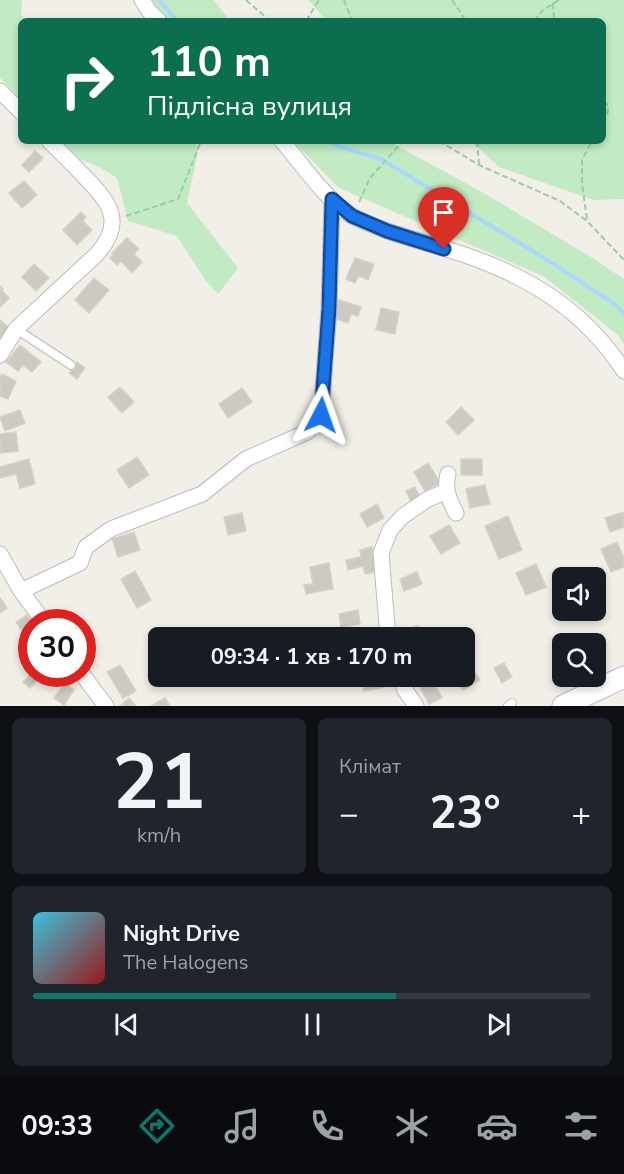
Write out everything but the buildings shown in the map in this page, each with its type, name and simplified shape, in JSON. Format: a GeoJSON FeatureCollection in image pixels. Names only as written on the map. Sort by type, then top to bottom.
{"type":"FeatureCollection","features":[{"type":"Feature","properties":{"kind":"street"},"geometry":{"type":"LineString","coordinates":[[142,0],[156,18]]}},
{"type":"Feature","properties":{"kind":"street"},"geometry":{"type":"LineString","coordinates":[[0,90],[18,109]]}},
{"type":"Feature","properties":{"kind":"street"},"geometry":{"type":"LineString","coordinates":[[0,355],[16,329],[107,243],[113,221],[108,202],[52,144]]}},
{"type":"Feature","properties":{"kind":"street"},"geometry":{"type":"LineString","coordinates":[[285,144],[332,199],[352,216],[387,231],[464,255],[539,288],[566,306],[590,327],[612,352],[624,371]]}},
{"type":"Feature","properties":{"kind":"street"},"geometry":{"type":"LineString","coordinates":[[21,591],[80,563],[86,547],[111,529],[202,494],[246,459],[307,432],[321,415],[329,309],[332,199]]}},
{"type":"Feature","properties":{"kind":"street"},"geometry":{"type":"LineString","coordinates":[[448,474],[447,491],[456,513]]}},
{"type":"Feature","properties":{"kind":"street"},"geometry":{"type":"LineString","coordinates":[[387,627],[381,553],[390,530],[403,516],[428,499],[447,491]]}},
{"type":"Feature","properties":{"kind":"street"},"geometry":{"type":"LineString","coordinates":[[0,554],[34,609]]}},
{"type":"Feature","properties":{"kind":"street"},"geometry":{"type":"LineString","coordinates":[[563,706],[624,677]]}},
{"type":"Feature","properties":{"kind":"street"},"geometry":{"type":"LineString","coordinates":[[92,687],[106,706]]}},
{"type":"Feature","properties":{"kind":"street"},"geometry":{"type":"LineString","coordinates":[[404,687],[416,706]]}},
{"type":"Feature","properties":{"kind":"lane"},"geometry":{"type":"LineString","coordinates":[[16,329],[70,365]]}},
{"type":"Feature","properties":{"kind":"path"},"geometry":{"type":"LineString","coordinates":[[246,0],[267,18]]}},
{"type":"Feature","properties":{"kind":"path"},"geometry":{"type":"LineString","coordinates":[[308,18],[319,0]]}},
{"type":"Feature","properties":{"kind":"path"},"geometry":{"type":"LineString","coordinates":[[344,0],[351,18]]}},
{"type":"Feature","properties":{"kind":"path"},"geometry":{"type":"LineString","coordinates":[[452,0],[464,18]]}},
{"type":"Feature","properties":{"kind":"path"},"geometry":{"type":"LineString","coordinates":[[548,0],[553,3]]}},
{"type":"Feature","properties":{"kind":"path"},"geometry":{"type":"LineString","coordinates":[[536,18],[543,10],[559,0]]}},
{"type":"Feature","properties":{"kind":"path"},"geometry":{"type":"LineString","coordinates":[[553,3],[554,18]]}},
{"type":"Feature","properties":{"kind":"path"},"geometry":{"type":"LineString","coordinates":[[113,221],[178,199],[200,144]]}},
{"type":"Feature","properties":{"kind":"path"},"geometry":{"type":"LineString","coordinates":[[352,216],[370,178],[400,144]]}},
{"type":"Feature","properties":{"kind":"path"},"geometry":{"type":"LineString","coordinates":[[444,144],[479,165],[560,201],[587,221],[624,261]]}},
{"type":"Feature","properties":{"kind":"path"},"geometry":{"type":"LineString","coordinates":[[477,144],[479,165]]}},
{"type":"Feature","properties":{"kind":"path"},"geometry":{"type":"LineString","coordinates":[[587,221],[582,184],[582,160],[590,144]]}},
{"type":"Feature","properties":{"kind":"green space"},"geometry":{"type":"Polygon","coordinates":[[[0,0],[22,0],[21,14],[24,18],[18,18],[18,96],[0,78],[0,0]]]}},
{"type":"Feature","properties":{"kind":"green space"},"geometry":{"type":"Polygon","coordinates":[[[151,0],[214,0],[228,18],[166,18],[154,7],[151,0]]]}},
{"type":"Feature","properties":{"kind":"green space"},"geometry":{"type":"Polygon","coordinates":[[[308,0],[624,0],[624,199],[594,200],[499,167],[474,144],[606,144],[606,18],[325,18],[308,0]]]}},
{"type":"Feature","properties":{"kind":"green space"},"geometry":{"type":"Polygon","coordinates":[[[65,144],[196,144],[198,152],[187,203],[238,268],[218,294],[206,281],[177,236],[128,221],[117,178],[80,159],[65,144]]]}},
{"type":"Feature","properties":{"kind":"green space"},"geometry":{"type":"Polygon","coordinates":[[[296,144],[394,144],[480,191],[624,279],[624,344],[618,335],[543,276],[339,188],[296,144]]]}},
{"type":"Feature","properties":{"kind":"waterway"},"geometry":{"type":"LineString","coordinates":[[159,0],[174,18]]}},
{"type":"Feature","properties":{"kind":"waterway"},"geometry":{"type":"LineString","coordinates":[[335,144],[381,159],[549,261],[616,305],[624,314]]}},
{"type":"Feature","properties":{"kind":"route"},"geometry":{"type":"LineString","coordinates":[[321,415],[329,309],[332,199],[352,216],[387,231],[444,249]]}}]}
